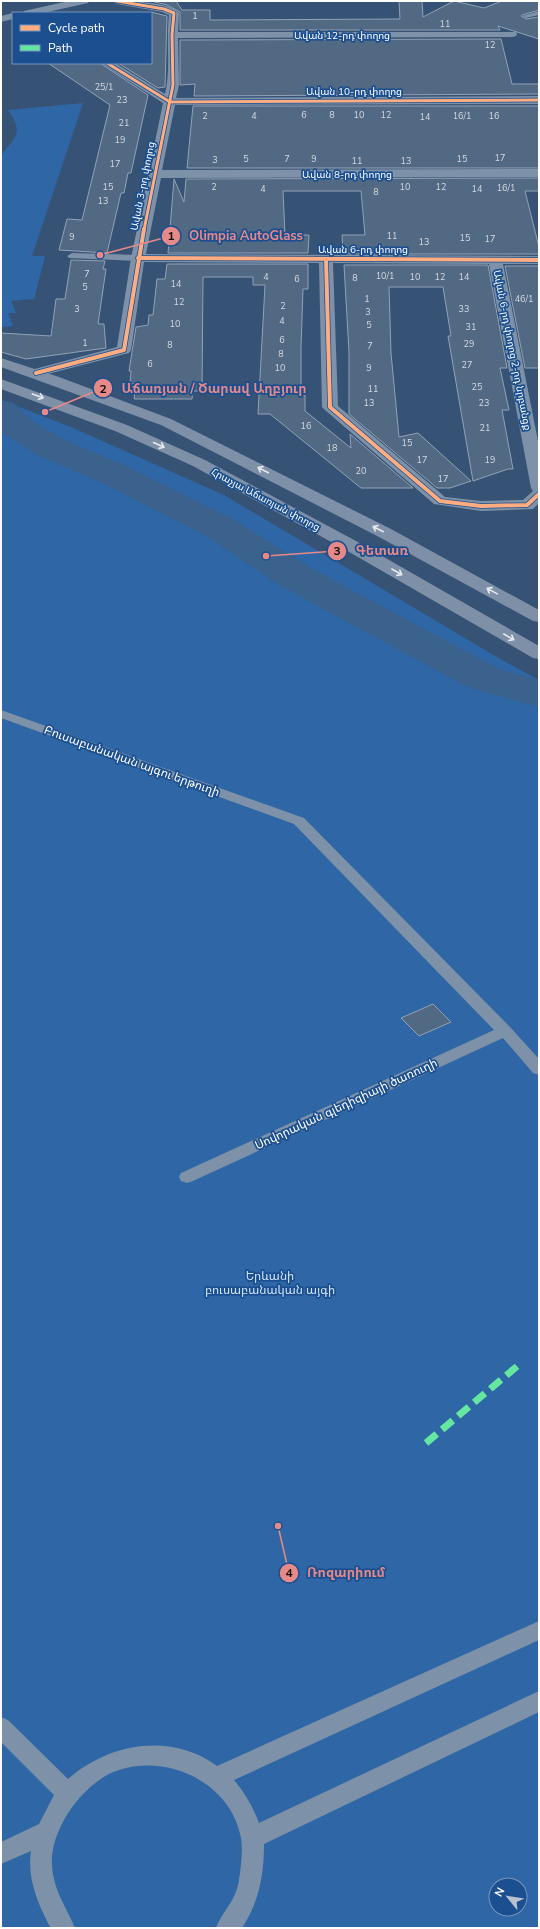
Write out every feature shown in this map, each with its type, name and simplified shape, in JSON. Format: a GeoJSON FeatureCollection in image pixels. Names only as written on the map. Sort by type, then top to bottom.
{"type":"FeatureCollection","features":[{"type":"Feature","properties":{"kind":"highway","name":"Հրաչյա Աճառյան փողոց"},"geometry":{"type":"LineString","coordinates":[[1,362],[36,373],[166,422],[385,533],[539,617]]}},
{"type":"Feature","properties":{"kind":"highway","name":"Հրաչյա Աճառյան փողոց"},"geometry":{"type":"LineString","coordinates":[[1,384],[121,428],[199,463],[350,545],[539,654]]}},
{"type":"Feature","properties":{"kind":"street"},"geometry":{"type":"LineString","coordinates":[[33,12],[84,1]]}},
{"type":"Feature","properties":{"kind":"street","name":"Ավան 3-րդ փողոց"},"geometry":{"type":"LineString","coordinates":[[36,373],[124,350],[138,258],[173,85],[172,35],[174,13],[172,11],[117,1]]}},
{"type":"Feature","properties":{"kind":"street"},"geometry":{"type":"LineString","coordinates":[[1,19],[12,16]]}},
{"type":"Feature","properties":{"kind":"street"},"geometry":{"type":"LineString","coordinates":[[1,26],[12,28]]}},
{"type":"Feature","properties":{"kind":"street","name":"Ավան 12-րդ փողոց"},"geometry":{"type":"LineString","coordinates":[[172,35],[512,34]]}},
{"type":"Feature","properties":{"kind":"street"},"geometry":{"type":"LineString","coordinates":[[109,64],[170,102]]}},
{"type":"Feature","properties":{"kind":"street","name":"Ավան 10-րդ փողոց"},"geometry":{"type":"LineString","coordinates":[[170,102],[539,100]]}},
{"type":"Feature","properties":{"kind":"street","name":"Ավան 8-րդ փողոց"},"geometry":{"type":"LineString","coordinates":[[155,174],[539,173]]}},
{"type":"Feature","properties":{"kind":"street","name":"Ավան 6-րդ փողոց"},"geometry":{"type":"LineString","coordinates":[[138,258],[539,260]]}},
{"type":"Feature","properties":{"kind":"street"},"geometry":{"type":"LineString","coordinates":[[326,259],[330,408],[440,501],[481,506],[527,505],[539,494]]}},
{"type":"Feature","properties":{"kind":"street","name":"Ավան 6-րդ փողոց 2-րդ նրբանցք"},"geometry":{"type":"LineString","coordinates":[[494,260],[497,266],[539,488]]}},
{"type":"Feature","properties":{"kind":"lane"},"geometry":{"type":"LineString","coordinates":[[526,16],[539,13]]}},
{"type":"Feature","properties":{"kind":"lane"},"geometry":{"type":"LineString","coordinates":[[72,256],[138,258]]}},
{"type":"Feature","properties":{"kind":"lane","name":"Բուսաբանական այգու երթուղի"},"geometry":{"type":"LineString","coordinates":[[1,714],[299,821],[505,1031],[539,1069]]}},
{"type":"Feature","properties":{"kind":"lane","name":"Սովորական գլեդիզիայի ծառուղի"},"geometry":{"type":"LineString","coordinates":[[187,1177],[505,1031]]}},
{"type":"Feature","properties":{"kind":"lane"},"geometry":{"type":"LineString","coordinates":[[216,1777],[539,1630]]}},
{"type":"Feature","properties":{"kind":"lane"},"geometry":{"type":"LineString","coordinates":[[252,1838],[539,1701]]}},
{"type":"Feature","properties":{"kind":"lane"},"geometry":{"type":"LineString","coordinates":[[1,1727],[68,1794]]}},
{"type":"Feature","properties":{"kind":"lane"},"geometry":{"type":"LineString","coordinates":[[64,1928],[53,1913],[43,1887],[41,1860],[46,1832],[68,1794],[93,1772],[124,1758],[157,1755],[189,1761],[216,1777],[240,1804],[252,1838],[252,1871],[245,1903],[228,1928]]}},
{"type":"Feature","properties":{"kind":"lane"},"geometry":{"type":"LineString","coordinates":[[1,1853],[46,1832]]}},
{"type":"Feature","properties":{"kind":"green space"},"geometry":{"type":"Polygon","coordinates":[[[83,103],[32,256],[45,256],[34,299],[11,301],[16,313],[8,313],[13,326],[1,327],[1,156],[14,139],[17,130],[16,124],[8,110],[83,103]]]}},
{"type":"Feature","properties":{"kind":"green space","name":"Երևանի բուսաբանական այգի"},"geometry":{"type":"Polygon","coordinates":[[[1,400],[71,427],[224,495],[502,660],[539,680],[539,1928],[1,1928],[1,400]]]}},
{"type":"Feature","properties":{"kind":"building"},"geometry":{"type":"Polygon","coordinates":[[[151,1],[176,1],[182,10],[210,10],[210,20],[400,19],[399,1],[422,1],[423,17],[454,1],[484,8],[502,1],[539,1],[539,10],[521,16],[526,19],[539,17],[539,39],[498,26],[500,30],[180,30],[180,12],[167,5],[151,1]]]}},
{"type":"Feature","properties":{"kind":"building"},"geometry":{"type":"Polygon","coordinates":[[[152,12],[167,16],[165,87],[158,88],[120,64],[152,64],[152,12]]]}},
{"type":"Feature","properties":{"kind":"building"},"geometry":{"type":"Polygon","coordinates":[[[501,39],[512,84],[539,84],[539,94],[194,96],[195,84],[180,85],[180,40],[501,39]]]}},
{"type":"Feature","properties":{"kind":"building"},"geometry":{"type":"Polygon","coordinates":[[[49,64],[102,64],[148,95],[131,173],[128,173],[124,193],[121,193],[107,253],[59,250],[67,219],[82,220],[110,105],[49,64]]]}},
{"type":"Feature","properties":{"kind":"building"},"geometry":{"type":"Polygon","coordinates":[[[193,106],[539,106],[539,168],[187,168],[193,106]]]}},
{"type":"Feature","properties":{"kind":"building"},"geometry":{"type":"Polygon","coordinates":[[[539,178],[539,191],[525,191],[539,247],[539,254],[343,254],[342,235],[365,235],[361,191],[283,191],[285,235],[309,235],[308,253],[168,253],[174,179],[184,202],[186,179],[539,178]]]}},
{"type":"Feature","properties":{"kind":"building"},"geometry":{"type":"Polygon","coordinates":[[[71,260],[105,261],[103,269],[106,269],[98,324],[104,324],[106,348],[26,359],[1,352],[1,333],[51,336],[56,299],[65,299],[71,260]]]}},
{"type":"Feature","properties":{"kind":"building"},"geometry":{"type":"Polygon","coordinates":[[[167,264],[308,264],[308,289],[303,289],[301,347],[301,393],[305,393],[305,411],[351,448],[350,434],[413,488],[361,488],[270,414],[258,414],[265,285],[253,285],[253,277],[203,277],[202,391],[193,391],[192,399],[134,399],[136,384],[130,384],[131,371],[129,371],[136,327],[148,325],[149,315],[153,315],[157,279],[165,279],[167,264]]]}},
{"type":"Feature","properties":{"kind":"building"},"geometry":{"type":"Polygon","coordinates":[[[344,265],[488,265],[507,368],[500,368],[509,410],[502,410],[513,469],[508,469],[473,481],[448,336],[451,336],[443,287],[389,287],[391,353],[399,437],[418,433],[471,481],[450,488],[437,488],[349,414],[349,352],[344,265]]]}},
{"type":"Feature","properties":{"kind":"building"},"geometry":{"type":"Polygon","coordinates":[[[505,266],[539,266],[539,368],[525,368],[505,266]]]}},
{"type":"Feature","properties":{"kind":"building"},"geometry":{"type":"Polygon","coordinates":[[[433,1004],[451,1022],[419,1036],[401,1018],[433,1004]]]}},
{"type":"Feature","properties":{"kind":"waterway"},"geometry":{"type":"LineString","coordinates":[[1,411],[18,428],[50,447],[111,473],[217,526],[294,576],[483,678],[539,694]]}},
{"type":"Feature","properties":{"kind":"marked path"},"geometry":{"type":"LineString","coordinates":[[426,1443],[521,1363]]}},
{"type":"Feature","properties":{"kind":"cycle path"},"geometry":{"type":"LineString","coordinates":[[36,373],[124,350],[138,258],[173,85],[172,35],[174,13],[164,9],[117,1]]}},
{"type":"Feature","properties":{"kind":"cycle path"},"geometry":{"type":"LineString","coordinates":[[109,64],[170,102],[539,100]]}},
{"type":"Feature","properties":{"kind":"cycle path"},"geometry":{"type":"LineString","coordinates":[[138,258],[539,260]]}},
{"type":"Feature","properties":{"kind":"cycle path"},"geometry":{"type":"LineString","coordinates":[[326,259],[330,407],[440,501],[481,506],[527,505],[539,494]]}},
{"type":"Feature","properties":{"kind":"place","name":"Olimpia AutoGlass"},"geometry":{"type":"Point","coordinates":[100,255]}},
{"type":"Feature","properties":{"kind":"place","name":"Աճառյան / Ծարավ Աղբյուր"},"geometry":{"type":"Point","coordinates":[45,412]}},
{"type":"Feature","properties":{"kind":"place","name":"Գետառ"},"geometry":{"type":"Point","coordinates":[266,556]}},
{"type":"Feature","properties":{"kind":"place","name":"Ռոզարիում"},"geometry":{"type":"Point","coordinates":[278,1526]}}]}
